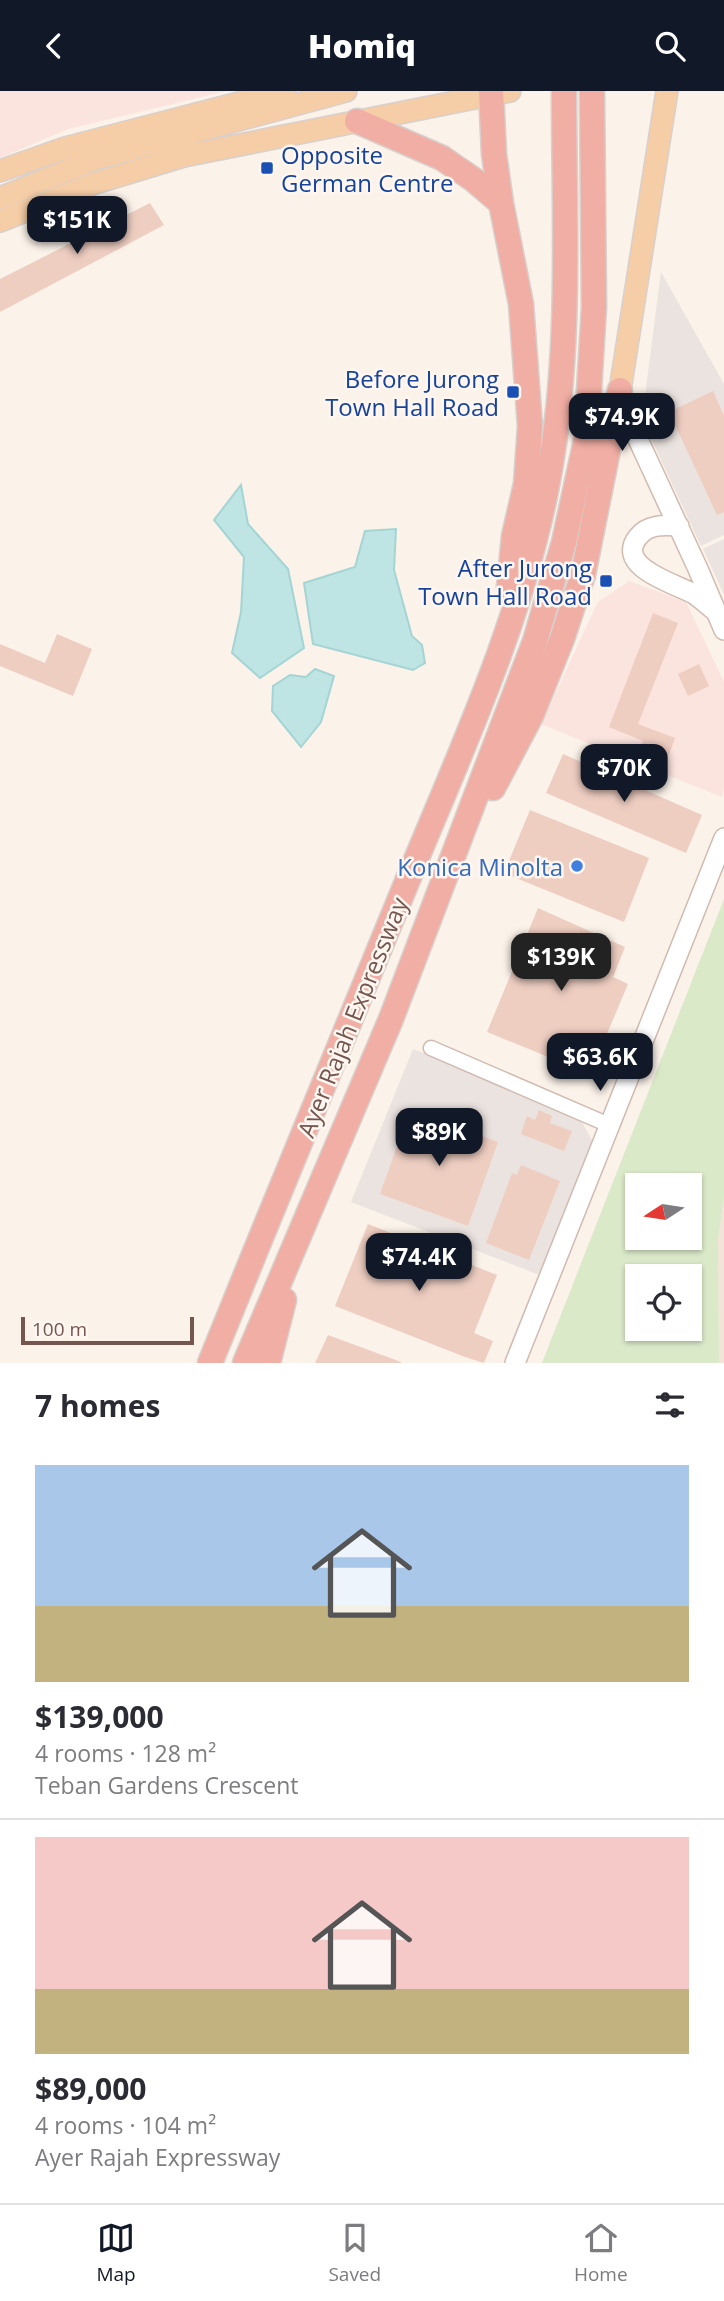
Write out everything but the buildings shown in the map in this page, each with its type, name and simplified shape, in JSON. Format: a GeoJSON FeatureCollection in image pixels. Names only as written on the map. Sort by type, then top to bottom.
{"type":"FeatureCollection","features":[{"type":"Feature","properties":{"kind":"highway"},"geometry":{"type":"LineString","coordinates":[[497,93],[494,154],[521,304],[530,426],[526,484],[514,536],[508,581],[513,618]]}},
{"type":"Feature","properties":{"kind":"highway","name":"Ayer Rajah Expressway"},"geometry":{"type":"LineString","coordinates":[[210,1363],[513,618],[548,484],[556,433],[565,304],[564,103]]}},
{"type":"Feature","properties":{"kind":"highway","name":"Ayer Rajah Expressway"},"geometry":{"type":"LineString","coordinates":[[246,1363],[391,1019],[535,641],[564,542],[586,440],[594,307],[592,103]]}},
{"type":"Feature","properties":{"kind":"highway"},"geometry":{"type":"LineString","coordinates":[[357,121],[442,158],[501,203]]}},
{"type":"Feature","properties":{"kind":"highway"},"geometry":{"type":"LineString","coordinates":[[439,891],[531,716],[562,639],[583,575],[620,390]]}},
{"type":"Feature","properties":{"kind":"highway"},"geometry":{"type":"LineString","coordinates":[[268,1363],[286,1293],[283,1279]]}},
{"type":"Feature","properties":{"kind":"main road"},"geometry":{"type":"LineString","coordinates":[[0,171],[77,145],[285,91]]}},
{"type":"Feature","properties":{"kind":"main road"},"geometry":{"type":"LineString","coordinates":[[0,198],[95,159],[346,91]]}},
{"type":"Feature","properties":{"kind":"main road"},"geometry":{"type":"LineString","coordinates":[[620,390],[667,91]]}},
{"type":"Feature","properties":{"kind":"main road"},"geometry":{"type":"LineString","coordinates":[[663,120],[682,91]]}},
{"type":"Feature","properties":{"kind":"main road"},"geometry":{"type":"LineString","coordinates":[[0,221],[92,184],[184,156],[497,93]]}},
{"type":"Feature","properties":{"kind":"main road"},"geometry":{"type":"LineString","coordinates":[[29,160],[60,156],[95,159]]}},
{"type":"Feature","properties":{"kind":"street"},"geometry":{"type":"LineString","coordinates":[[620,390],[631,425],[724,630]]}},
{"type":"Feature","properties":{"kind":"street"},"geometry":{"type":"LineString","coordinates":[[679,526],[652,527],[644,532],[634,545],[636,560],[646,572],[695,595],[716,611]]}},
{"type":"Feature","properties":{"kind":"street"},"geometry":{"type":"LineString","coordinates":[[515,1363],[724,838]]}},
{"type":"Feature","properties":{"kind":"street"},"geometry":{"type":"LineString","coordinates":[[431,1048],[609,1125]]}},
{"type":"Feature","properties":{"kind":"shaded area"},"geometry":{"type":"Polygon","coordinates":[[[0,91],[226,91],[68,129],[0,158],[0,91]]]}},
{"type":"Feature","properties":{"kind":"shaded area"},"geometry":{"type":"Polygon","coordinates":[[[661,272],[724,384],[724,535],[701,546],[642,419],[661,272]]]}},
{"type":"Feature","properties":{"kind":"shaded area"},"geometry":{"type":"Polygon","coordinates":[[[724,539],[724,595],[703,549],[724,539]]]}},
{"type":"Feature","properties":{"kind":"shaded area"},"geometry":{"type":"Polygon","coordinates":[[[629,581],[686,602],[724,682],[722,797],[541,724],[598,602],[629,581]]]}},
{"type":"Feature","properties":{"kind":"shaded area"},"geometry":{"type":"Polygon","coordinates":[[[413,1049],[579,1117],[593,1142],[542,1276],[351,1202],[413,1049]]]}},
{"type":"Feature","properties":{"kind":"shaded area"},"geometry":{"type":"Polygon","coordinates":[[[724,1196],[724,1363],[719,1363],[718,1240],[724,1196]]]}},
{"type":"Feature","properties":{"kind":"green space"},"geometry":{"type":"Polygon","coordinates":[[[724,899],[724,1196],[718,1240],[719,1363],[542,1363],[724,899]]]}},
{"type":"Feature","properties":{"kind":"water"},"geometry":{"type":"Polygon","coordinates":[[[241,485],[248,524],[288,569],[304,648],[260,678],[232,653],[241,612],[244,557],[214,520],[241,485]]]}},
{"type":"Feature","properties":{"kind":"water"},"geometry":{"type":"Polygon","coordinates":[[[396,529],[394,570],[412,636],[422,645],[425,663],[413,670],[313,644],[304,583],[355,567],[365,531],[396,529]]]}},
{"type":"Feature","properties":{"kind":"water"},"geometry":{"type":"Polygon","coordinates":[[[315,669],[334,676],[321,722],[301,747],[272,711],[273,686],[290,675],[306,677],[315,669]]]}},
{"type":"Feature","properties":{"kind":"place","name":"Opposite German Centre"},"geometry":{"type":"Point","coordinates":[267,168]}},
{"type":"Feature","properties":{"kind":"place","name":"Before Jurong Town Hall Road"},"geometry":{"type":"Point","coordinates":[513,392]}},
{"type":"Feature","properties":{"kind":"place","name":"After Jurong Town Hall Road"},"geometry":{"type":"Point","coordinates":[606,581]}},
{"type":"Feature","properties":{"kind":"place","name":"Konica Minolta"},"geometry":{"type":"Point","coordinates":[577,866]}}]}
